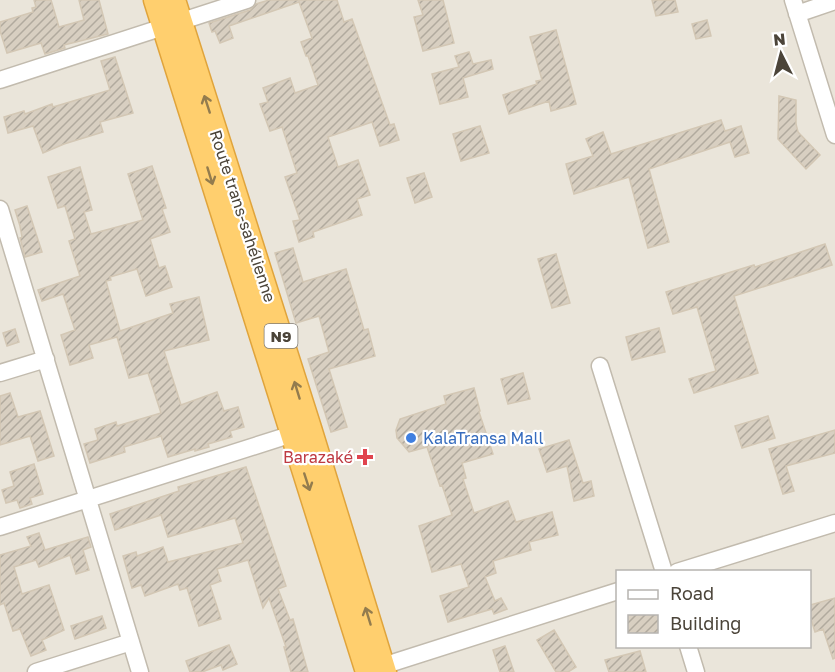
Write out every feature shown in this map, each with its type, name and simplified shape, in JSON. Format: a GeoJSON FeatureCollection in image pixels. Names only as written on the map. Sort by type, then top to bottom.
{"type":"FeatureCollection","features":[{"type":"Feature","properties":{"kind":"highway","name":"Route trans-sahélienne"},"geometry":{"type":"LineString","coordinates":[[155,0],[173,16],[376,670]]}},
{"type":"Feature","properties":{"kind":"street"},"geometry":{"type":"LineString","coordinates":[[0,80],[173,16],[247,0]]}},
{"type":"Feature","properties":{"kind":"street"},"geometry":{"type":"LineString","coordinates":[[835,1],[795,7],[835,135]]}},
{"type":"Feature","properties":{"kind":"street"},"geometry":{"type":"LineString","coordinates":[[2,219],[141,672]]}},
{"type":"Feature","properties":{"kind":"street"},"geometry":{"type":"LineString","coordinates":[[0,373],[46,359]]}},
{"type":"Feature","properties":{"kind":"street"},"geometry":{"type":"LineString","coordinates":[[600,366],[663,570]]}},
{"type":"Feature","properties":{"kind":"street"},"geometry":{"type":"LineString","coordinates":[[0,527],[301,431]]}},
{"type":"Feature","properties":{"kind":"street"},"geometry":{"type":"LineString","coordinates":[[683,570],[835,523]]}},
{"type":"Feature","properties":{"kind":"street"},"geometry":{"type":"LineString","coordinates":[[376,670],[616,592]]}},
{"type":"Feature","properties":{"kind":"street"},"geometry":{"type":"LineString","coordinates":[[36,672],[131,642]]}},
{"type":"Feature","properties":{"kind":"street"},"geometry":{"type":"LineString","coordinates":[[689,648],[696,672]]}},
{"type":"Feature","properties":{"kind":"shaded area"},"geometry":{"type":"Polygon","coordinates":[[[0,0],[835,0],[835,672],[0,672],[0,0]]]}},
{"type":"Feature","properties":{"kind":"building"},"geometry":{"type":"Polygon","coordinates":[[[34,0],[51,0],[59,27],[84,20],[79,0],[99,0],[108,34],[64,45],[65,48],[45,54],[41,43],[7,53],[0,31],[0,22],[33,12],[32,8],[36,7],[34,0]]]}},
{"type":"Feature","properties":{"kind":"building"},"geometry":{"type":"Polygon","coordinates":[[[269,0],[337,0],[344,22],[352,19],[390,125],[394,124],[399,140],[380,146],[372,122],[328,137],[338,167],[358,160],[370,195],[357,199],[362,215],[313,232],[314,237],[299,242],[293,221],[300,220],[285,177],[297,173],[282,127],[270,131],[260,104],[268,102],[263,88],[290,78],[295,93],[318,85],[301,42],[312,38],[299,2],[229,26],[233,38],[220,43],[209,23],[250,10],[256,4],[269,0]]]}},
{"type":"Feature","properties":{"kind":"building"},"geometry":{"type":"Polygon","coordinates":[[[418,0],[443,0],[454,43],[423,51],[414,17],[423,15],[418,0]]]}},
{"type":"Feature","properties":{"kind":"building"},"geometry":{"type":"Polygon","coordinates":[[[652,0],[675,0],[678,12],[656,16],[652,0]]]}},
{"type":"Feature","properties":{"kind":"building"},"geometry":{"type":"Polygon","coordinates":[[[707,20],[711,36],[696,39],[692,24],[707,20]]]}},
{"type":"Feature","properties":{"kind":"building"},"geometry":{"type":"Polygon","coordinates":[[[556,30],[576,104],[551,111],[549,101],[509,114],[503,95],[537,84],[536,81],[542,80],[530,37],[556,30]]]}},
{"type":"Feature","properties":{"kind":"building"},"geometry":{"type":"Polygon","coordinates":[[[469,52],[473,64],[491,60],[493,69],[463,78],[468,97],[440,104],[432,74],[459,67],[455,56],[469,52]]]}},
{"type":"Feature","properties":{"kind":"building"},"geometry":{"type":"Polygon","coordinates":[[[115,57],[133,113],[100,122],[103,132],[43,153],[33,126],[8,133],[4,117],[24,111],[25,114],[52,104],[53,107],[110,90],[101,61],[115,57]]]}},
{"type":"Feature","properties":{"kind":"building"},"geometry":{"type":"Polygon","coordinates":[[[779,96],[796,100],[798,132],[820,155],[806,169],[778,139],[779,96]]]}},
{"type":"Feature","properties":{"kind":"building"},"geometry":{"type":"Polygon","coordinates":[[[721,120],[725,131],[741,126],[749,153],[735,157],[730,142],[649,169],[669,242],[648,248],[629,177],[574,194],[566,164],[593,156],[586,139],[603,132],[611,154],[721,120]]]}},
{"type":"Feature","properties":{"kind":"building"},"geometry":{"type":"Polygon","coordinates":[[[480,126],[489,153],[461,161],[453,134],[480,126]]]}},
{"type":"Feature","properties":{"kind":"building"},"geometry":{"type":"Polygon","coordinates":[[[152,166],[166,208],[162,209],[170,232],[150,239],[159,268],[165,266],[172,287],[146,296],[137,269],[110,277],[111,280],[106,281],[120,331],[173,313],[170,304],[199,297],[209,340],[164,351],[181,405],[217,392],[224,411],[238,407],[244,427],[230,431],[232,437],[208,444],[209,447],[195,451],[195,449],[168,457],[161,436],[124,447],[125,452],[90,463],[84,444],[98,440],[95,429],[116,422],[117,426],[161,413],[148,373],[129,378],[117,337],[89,345],[93,358],[70,365],[61,335],[75,330],[63,294],[42,301],[38,290],[80,276],[69,241],[75,239],[65,206],[58,208],[48,177],[80,167],[92,210],[84,212],[91,234],[143,220],[128,174],[152,166]]]}},
{"type":"Feature","properties":{"kind":"building"},"geometry":{"type":"Polygon","coordinates":[[[424,173],[432,197],[415,203],[407,178],[424,173]]]}},
{"type":"Feature","properties":{"kind":"building"},"geometry":{"type":"Polygon","coordinates":[[[27,206],[42,252],[25,257],[15,210],[27,206]]]}},
{"type":"Feature","properties":{"kind":"building"},"geometry":{"type":"Polygon","coordinates":[[[825,244],[832,265],[734,296],[758,373],[694,393],[689,379],[716,371],[697,307],[673,314],[666,292],[825,244]]]}},
{"type":"Feature","properties":{"kind":"building"},"geometry":{"type":"Polygon","coordinates":[[[293,248],[303,282],[346,269],[364,330],[368,329],[375,356],[329,369],[347,427],[331,432],[308,359],[329,352],[319,316],[296,323],[275,253],[293,248]]]}},
{"type":"Feature","properties":{"kind":"building"},"geometry":{"type":"Polygon","coordinates":[[[556,254],[570,303],[552,308],[538,259],[556,254]]]}},
{"type":"Feature","properties":{"kind":"building"},"geometry":{"type":"Polygon","coordinates":[[[659,328],[665,352],[632,360],[626,337],[659,328]]]}},
{"type":"Feature","properties":{"kind":"building"},"geometry":{"type":"Polygon","coordinates":[[[15,329],[19,342],[7,346],[3,333],[15,329]]]}},
{"type":"Feature","properties":{"kind":"building"},"geometry":{"type":"Polygon","coordinates":[[[523,373],[530,399],[508,404],[501,379],[523,373]]]}},
{"type":"Feature","properties":{"kind":"building"},"geometry":{"type":"Polygon","coordinates":[[[474,388],[479,412],[493,454],[462,463],[466,478],[463,479],[474,513],[508,501],[516,522],[552,512],[558,535],[529,542],[531,550],[493,561],[496,573],[485,577],[495,601],[501,598],[507,609],[494,614],[492,609],[448,622],[440,596],[469,587],[461,564],[432,572],[419,526],[452,515],[427,447],[409,452],[397,438],[396,430],[400,419],[446,404],[444,396],[474,388]]]}},
{"type":"Feature","properties":{"kind":"building"},"geometry":{"type":"Polygon","coordinates":[[[10,393],[18,417],[40,411],[54,456],[38,461],[30,436],[0,445],[0,396],[10,393]]]}},
{"type":"Feature","properties":{"kind":"building"},"geometry":{"type":"Polygon","coordinates":[[[768,416],[775,438],[742,448],[735,426],[768,416]]]}},
{"type":"Feature","properties":{"kind":"building"},"geometry":{"type":"Polygon","coordinates":[[[835,430],[835,453],[786,466],[794,491],[783,494],[769,449],[835,430]]]}},
{"type":"Feature","properties":{"kind":"building"},"geometry":{"type":"Polygon","coordinates":[[[569,440],[583,483],[591,481],[594,496],[574,501],[567,466],[547,472],[539,449],[569,440]]]}},
{"type":"Feature","properties":{"kind":"building"},"geometry":{"type":"Polygon","coordinates":[[[34,464],[43,494],[30,498],[32,504],[20,508],[17,500],[6,503],[2,490],[14,486],[10,472],[34,464]]]}},
{"type":"Feature","properties":{"kind":"building"},"geometry":{"type":"Polygon","coordinates":[[[246,467],[286,586],[278,589],[290,620],[293,619],[308,672],[291,672],[284,647],[286,647],[269,598],[263,608],[248,560],[217,569],[221,581],[210,585],[221,619],[199,626],[187,588],[180,590],[178,584],[145,596],[141,585],[132,588],[123,556],[136,552],[137,556],[163,547],[168,562],[243,543],[235,518],[168,537],[161,515],[115,530],[110,514],[179,491],[178,487],[246,467]]]}},
{"type":"Feature","properties":{"kind":"building"},"geometry":{"type":"Polygon","coordinates":[[[39,533],[45,550],[88,537],[91,547],[83,550],[89,570],[76,574],[70,555],[39,567],[36,560],[14,567],[22,594],[49,585],[64,630],[42,640],[46,650],[31,656],[20,629],[13,631],[4,603],[0,605],[0,555],[31,546],[27,537],[39,533]]]}},
{"type":"Feature","properties":{"kind":"building"},"geometry":{"type":"Polygon","coordinates":[[[835,598],[835,658],[833,659],[823,629],[815,632],[811,619],[811,605],[835,598]]]}},
{"type":"Feature","properties":{"kind":"building"},"geometry":{"type":"Polygon","coordinates":[[[102,616],[106,628],[75,639],[71,626],[102,616]]]}},
{"type":"Feature","properties":{"kind":"building"},"geometry":{"type":"Polygon","coordinates":[[[554,630],[576,667],[568,672],[556,672],[537,640],[554,630]]]}},
{"type":"Feature","properties":{"kind":"building"},"geometry":{"type":"Polygon","coordinates":[[[229,645],[237,664],[223,670],[221,665],[202,672],[190,672],[186,661],[229,645]]]}},
{"type":"Feature","properties":{"kind":"building"},"geometry":{"type":"Polygon","coordinates":[[[505,646],[514,672],[500,672],[493,650],[505,646]]]}},
{"type":"Feature","properties":{"kind":"building"},"geometry":{"type":"Polygon","coordinates":[[[640,651],[646,672],[609,672],[605,660],[640,651]]]}},
{"type":"Feature","properties":{"kind":"place","name":"KalaTransa Mall"},"geometry":{"type":"Point","coordinates":[411,438]}},
{"type":"Feature","properties":{"kind":"place","name":"Barazaké"},"geometry":{"type":"Point","coordinates":[365,457]}}]}
